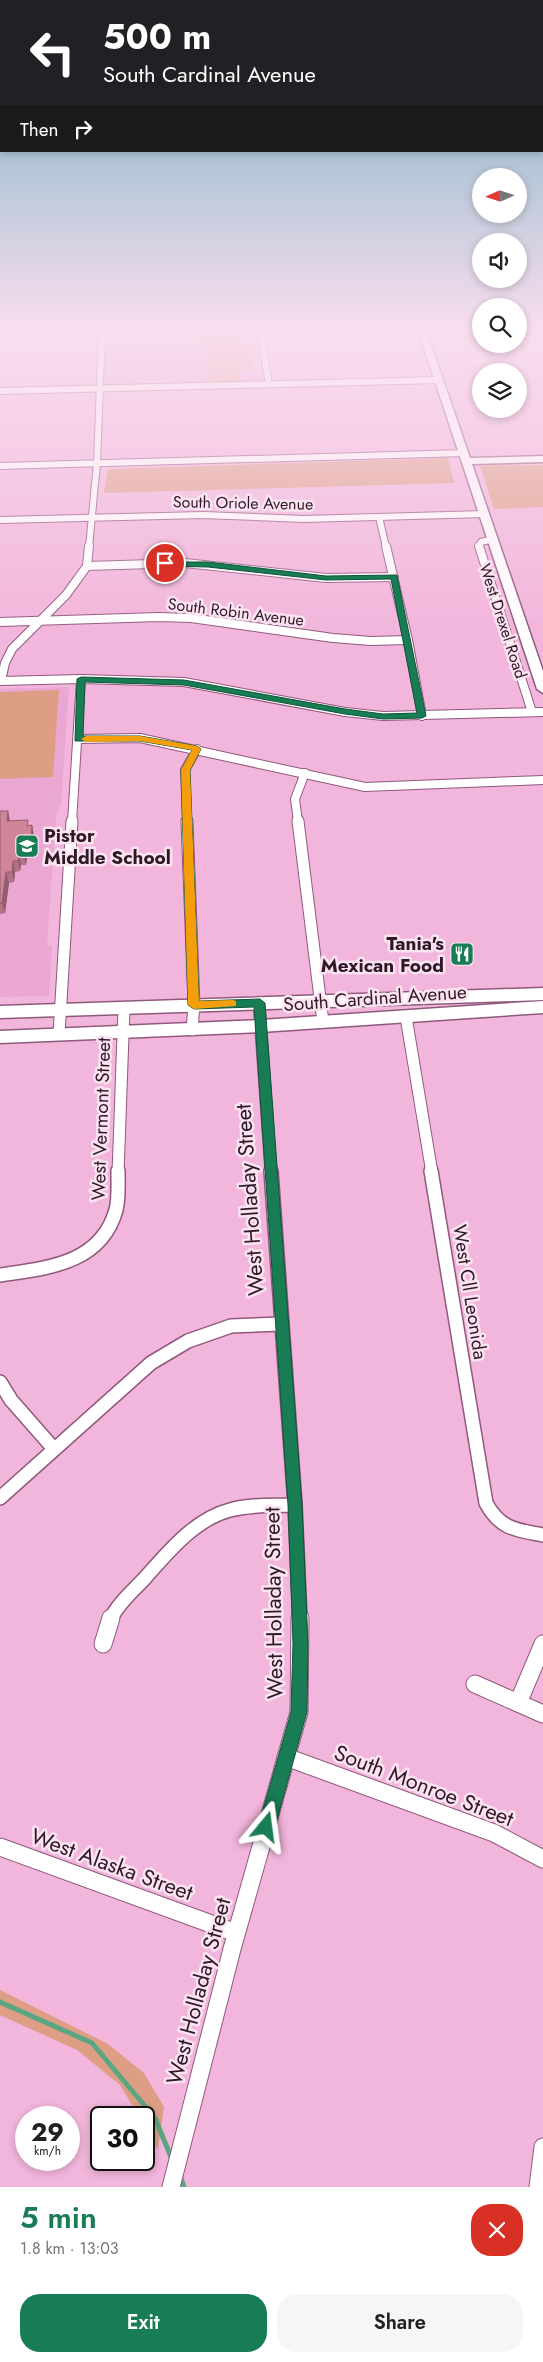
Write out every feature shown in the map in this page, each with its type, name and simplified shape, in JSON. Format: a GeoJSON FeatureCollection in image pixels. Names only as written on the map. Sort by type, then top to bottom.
{"type":"FeatureCollection","features":[{"type":"Feature","properties":{"kind":"street"},"geometry":{"type":"LineString","coordinates":[[97,432],[97,463],[87,566],[66,595],[21,638],[8,656],[1,681],[81,679],[184,682],[345,712],[383,716],[543,712]]}},
{"type":"Feature","properties":{"kind":"street","name":"West Drexel Road"},"geometry":{"type":"LineString","coordinates":[[458,432],[539,665],[543,689]]}},
{"type":"Feature","properties":{"kind":"street"},"geometry":{"type":"LineString","coordinates":[[0,466],[466,457],[543,459]]}},
{"type":"Feature","properties":{"kind":"street","name":"South Oriole Avenue"},"geometry":{"type":"LineString","coordinates":[[0,523],[203,515],[304,519],[485,514]]}},
{"type":"Feature","properties":{"kind":"street"},"geometry":{"type":"LineString","coordinates":[[379,517],[408,640],[422,716]]}},
{"type":"Feature","properties":{"kind":"street","name":"West Drexel Road"},"geometry":{"type":"LineString","coordinates":[[494,539],[481,542],[479,546],[532,712]]}},
{"type":"Feature","properties":{"kind":"street"},"geometry":{"type":"LineString","coordinates":[[87,566],[185,563],[326,578],[394,576]]}},
{"type":"Feature","properties":{"kind":"street","name":"South Robin Avenue"},"geometry":{"type":"LineString","coordinates":[[0,622],[158,617],[191,618],[333,638],[371,641],[408,640]]}},
{"type":"Feature","properties":{"kind":"street"},"geometry":{"type":"LineString","coordinates":[[59,1034],[81,679]]}},
{"type":"Feature","properties":{"kind":"street"},"geometry":{"type":"LineString","coordinates":[[78,739],[140,738],[365,787],[543,780]]}},
{"type":"Feature","properties":{"kind":"street"},"geometry":{"type":"LineString","coordinates":[[192,1030],[194,1005],[185,770],[197,749]]}},
{"type":"Feature","properties":{"kind":"street"},"geometry":{"type":"LineString","coordinates":[[305,773],[295,800],[324,1022]]}},
{"type":"Feature","properties":{"kind":"street","name":"South Cardinal Avenue"},"geometry":{"type":"LineString","coordinates":[[0,1012],[543,994]]}},
{"type":"Feature","properties":{"kind":"street","name":"West Holladay Street"},"geometry":{"type":"LineString","coordinates":[[171,2187],[236,1933],[299,1712],[301,1643],[295,1505],[260,1003]]}},
{"type":"Feature","properties":{"kind":"street","name":"South Cardinal Avenue"},"geometry":{"type":"LineString","coordinates":[[0,1038],[59,1034],[192,1030],[543,1007]]}},
{"type":"Feature","properties":{"kind":"street","name":"West Vermont Street"},"geometry":{"type":"LineString","coordinates":[[0,1275],[68,1261],[92,1248],[109,1230],[117,1208],[124,1008]]}},
{"type":"Feature","properties":{"kind":"street","name":"West Cll Leonida"},"geometry":{"type":"LineString","coordinates":[[406,1017],[486,1503],[497,1522],[506,1528],[543,1535]]}},
{"type":"Feature","properties":{"kind":"street"},"geometry":{"type":"LineString","coordinates":[[0,1498],[151,1363],[188,1340],[231,1326],[281,1324]]}},
{"type":"Feature","properties":{"kind":"street"},"geometry":{"type":"LineString","coordinates":[[0,1382],[11,1400],[54,1449]]}},
{"type":"Feature","properties":{"kind":"street"},"geometry":{"type":"LineString","coordinates":[[103,1644],[112,1616],[122,1603],[193,1530],[210,1518],[231,1510],[295,1505]]}},
{"type":"Feature","properties":{"kind":"street"},"geometry":{"type":"LineString","coordinates":[[518,1703],[543,1644]]}},
{"type":"Feature","properties":{"kind":"street"},"geometry":{"type":"LineString","coordinates":[[475,1684],[543,1714]]}},
{"type":"Feature","properties":{"kind":"street","name":"South Monroe Street"},"geometry":{"type":"LineString","coordinates":[[286,1757],[494,1833],[543,1859]]}},
{"type":"Feature","properties":{"kind":"street","name":"West Alaska Street"},"geometry":{"type":"LineString","coordinates":[[0,1847],[236,1933]]}},
{"type":"Feature","properties":{"kind":"street"},"geometry":{"type":"LineString","coordinates":[[538,2187],[543,2148]]}},
{"type":"Feature","properties":{"kind":"shaded area"},"geometry":{"type":"Polygon","coordinates":[[[448,458],[454,483],[104,493],[108,469],[448,458]]]}},
{"type":"Feature","properties":{"kind":"shaded area"},"geometry":{"type":"Polygon","coordinates":[[[543,465],[543,507],[494,509],[480,466],[543,465]]]}},
{"type":"Feature","properties":{"kind":"shaded area","name":"Pistor Middle School"},"geometry":{"type":"Polygon","coordinates":[[[69,687],[61,804],[56,815],[47,945],[52,946],[49,996],[0,997],[0,689],[69,687]]]}},
{"type":"Feature","properties":{"kind":"shaded area"},"geometry":{"type":"Polygon","coordinates":[[[59,690],[53,777],[0,779],[0,692],[59,690]]]}},
{"type":"Feature","properties":{"kind":"shaded area"},"geometry":{"type":"Polygon","coordinates":[[[0,1990],[108,2044],[144,2073],[164,2107],[158,2150],[155,2145],[155,2106],[132,2106],[120,2085],[77,2050],[0,2015],[0,1990]]]}},
{"type":"Feature","properties":{"kind":"building","name":"Pistor Middle School"},"geometry":{"type":"Polygon","coordinates":[[[0,811],[8,811],[7,821],[28,820],[27,826],[32,825],[31,840],[26,840],[24,855],[19,855],[18,861],[13,861],[12,872],[6,872],[2,903],[0,903],[0,811]]]}},
{"type":"Feature","properties":{"kind":"waterway"},"geometry":{"type":"LineString","coordinates":[[0,2002],[92,2043],[155,2118],[171,2157]]}},
{"type":"Feature","properties":{"kind":"waterway"},"geometry":{"type":"LineString","coordinates":[[181,2178],[184,2187]]}},
{"type":"Feature","properties":{"kind":"slow traffic"},"geometry":{"type":"LineString","coordinates":[[86,739],[140,738],[197,749],[185,770],[194,1005],[233,1003]]}},
{"type":"Feature","properties":{"kind":"place","name":"Pistor Middle School"},"geometry":{"type":"Point","coordinates":[27,846]}},
{"type":"Feature","properties":{"kind":"place","name":"Tania's Mexican Food"},"geometry":{"type":"Point","coordinates":[462,954]}},
{"type":"Feature","properties":{"kind":"route"},"geometry":{"type":"LineString","coordinates":[[165,563],[208,564],[326,578],[346,579],[394,576],[422,716],[383,716],[345,712],[184,682],[81,679],[78,739],[140,738],[197,749],[185,770],[194,1005],[260,1003],[295,1505],[301,1643],[299,1712],[266,1827]]}}]}
